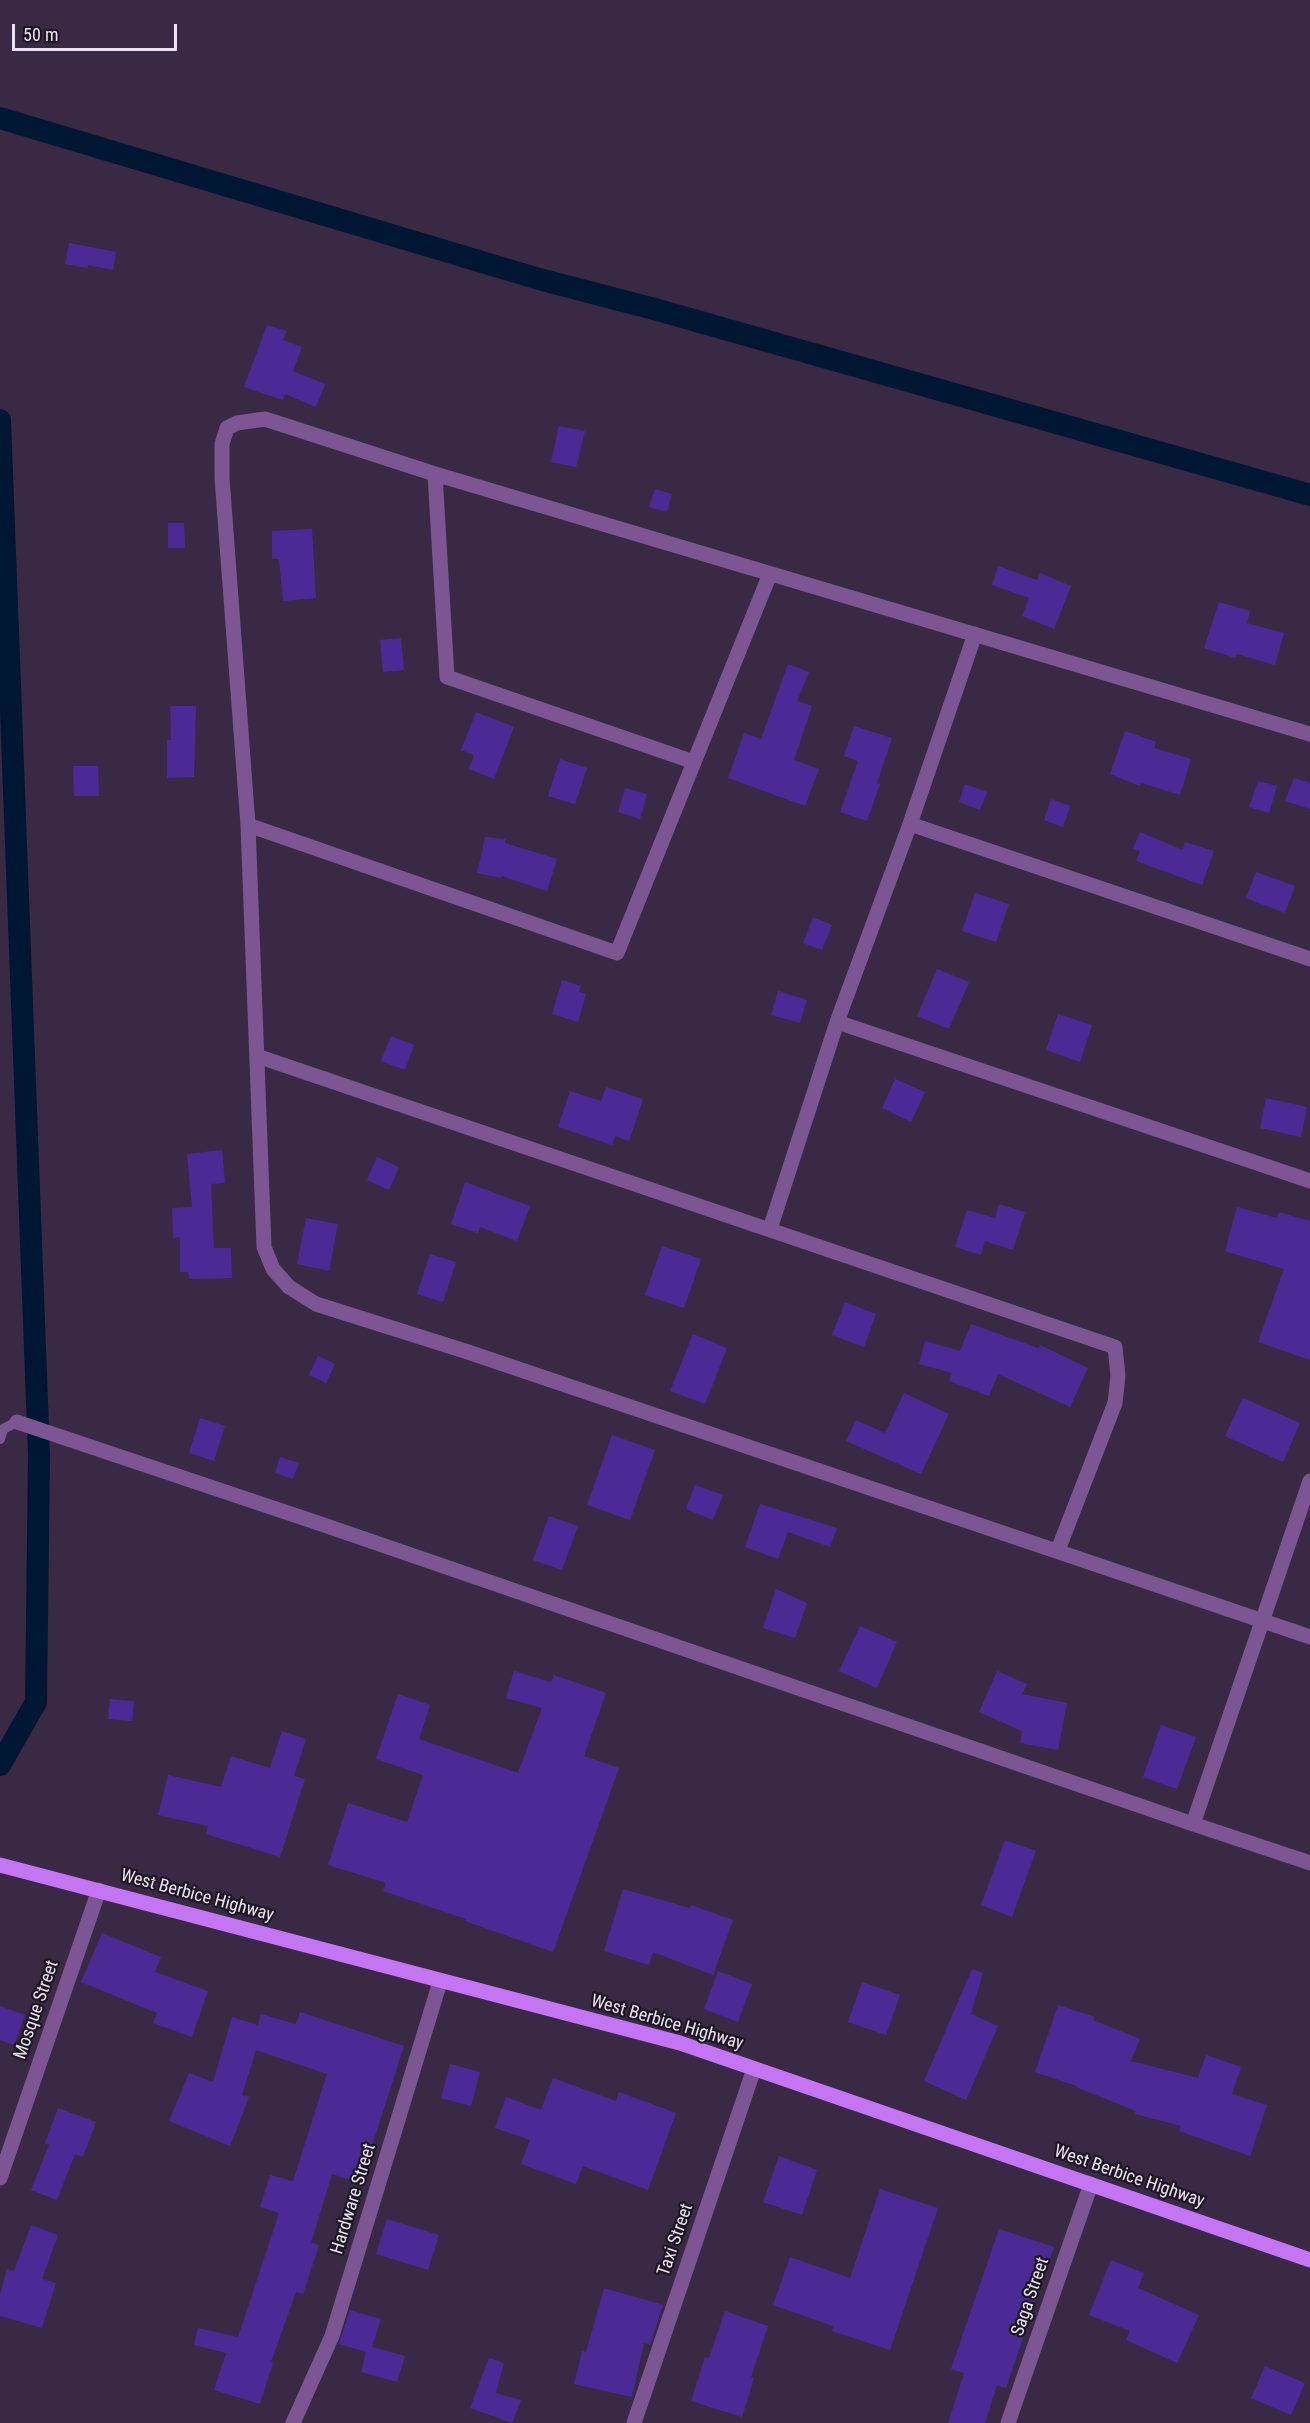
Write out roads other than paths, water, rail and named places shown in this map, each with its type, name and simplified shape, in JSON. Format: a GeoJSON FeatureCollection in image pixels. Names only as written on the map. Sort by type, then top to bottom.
{"type":"FeatureCollection","features":[{"type":"Feature","properties":{"kind":"main road","name":"West Berbice Highway"},"geometry":{"type":"LineString","coordinates":[[0,1865],[680,2043],[1310,2260]]}},
{"type":"Feature","properties":{"kind":"street"},"geometry":{"type":"LineString","coordinates":[[1310,734],[435,474],[265,419],[237,423],[227,428],[222,444],[222,478],[248,825],[264,1247],[273,1269],[289,1287],[316,1304],[468,1352],[1310,1637]]}},
{"type":"Feature","properties":{"kind":"street"},"geometry":{"type":"LineString","coordinates":[[435,474],[447,677],[694,762]]}},
{"type":"Feature","properties":{"kind":"street"},"geometry":{"type":"LineString","coordinates":[[248,825],[617,953],[770,574]]}},
{"type":"Feature","properties":{"kind":"street"},"geometry":{"type":"LineString","coordinates":[[770,1229],[837,1022],[910,824],[975,634]]}},
{"type":"Feature","properties":{"kind":"street"},"geometry":{"type":"LineString","coordinates":[[910,824],[1310,959]]}},
{"type":"Feature","properties":{"kind":"street"},"geometry":{"type":"LineString","coordinates":[[837,1022],[1310,1181]]}},
{"type":"Feature","properties":{"kind":"street"},"geometry":{"type":"LineString","coordinates":[[257,1056],[1115,1347],[1118,1376],[1115,1403],[1058,1550]]}},
{"type":"Feature","properties":{"kind":"street"},"geometry":{"type":"LineString","coordinates":[[17,1422],[1310,1863]]}},
{"type":"Feature","properties":{"kind":"street"},"geometry":{"type":"LineString","coordinates":[[1193,1824],[1310,1481]]}},
{"type":"Feature","properties":{"kind":"street","name":"Mosque Street"},"geometry":{"type":"LineString","coordinates":[[0,2178],[99,1890]]}},
{"type":"Feature","properties":{"kind":"street","name":"Hardware Street"},"geometry":{"type":"LineString","coordinates":[[293,2423],[332,2336],[440,1982]]}},
{"type":"Feature","properties":{"kind":"street","name":"Taxi Street"},"geometry":{"type":"LineString","coordinates":[[634,2423],[754,2069]]}},
{"type":"Feature","properties":{"kind":"street","name":"Saga Street"},"geometry":{"type":"LineString","coordinates":[[1008,2423],[1090,2184]]}},
{"type":"Feature","properties":{"kind":"lane"},"geometry":{"type":"LineString","coordinates":[[0,1439],[3,1430],[17,1422]]}},
{"type":"Feature","properties":{"kind":"waterway"},"geometry":{"type":"LineString","coordinates":[[0,118],[539,279],[658,310],[1310,495]]}},
{"type":"Feature","properties":{"kind":"waterway"},"geometry":{"type":"LineString","coordinates":[[0,420],[39,1454],[36,1702],[0,1765]]}}]}
